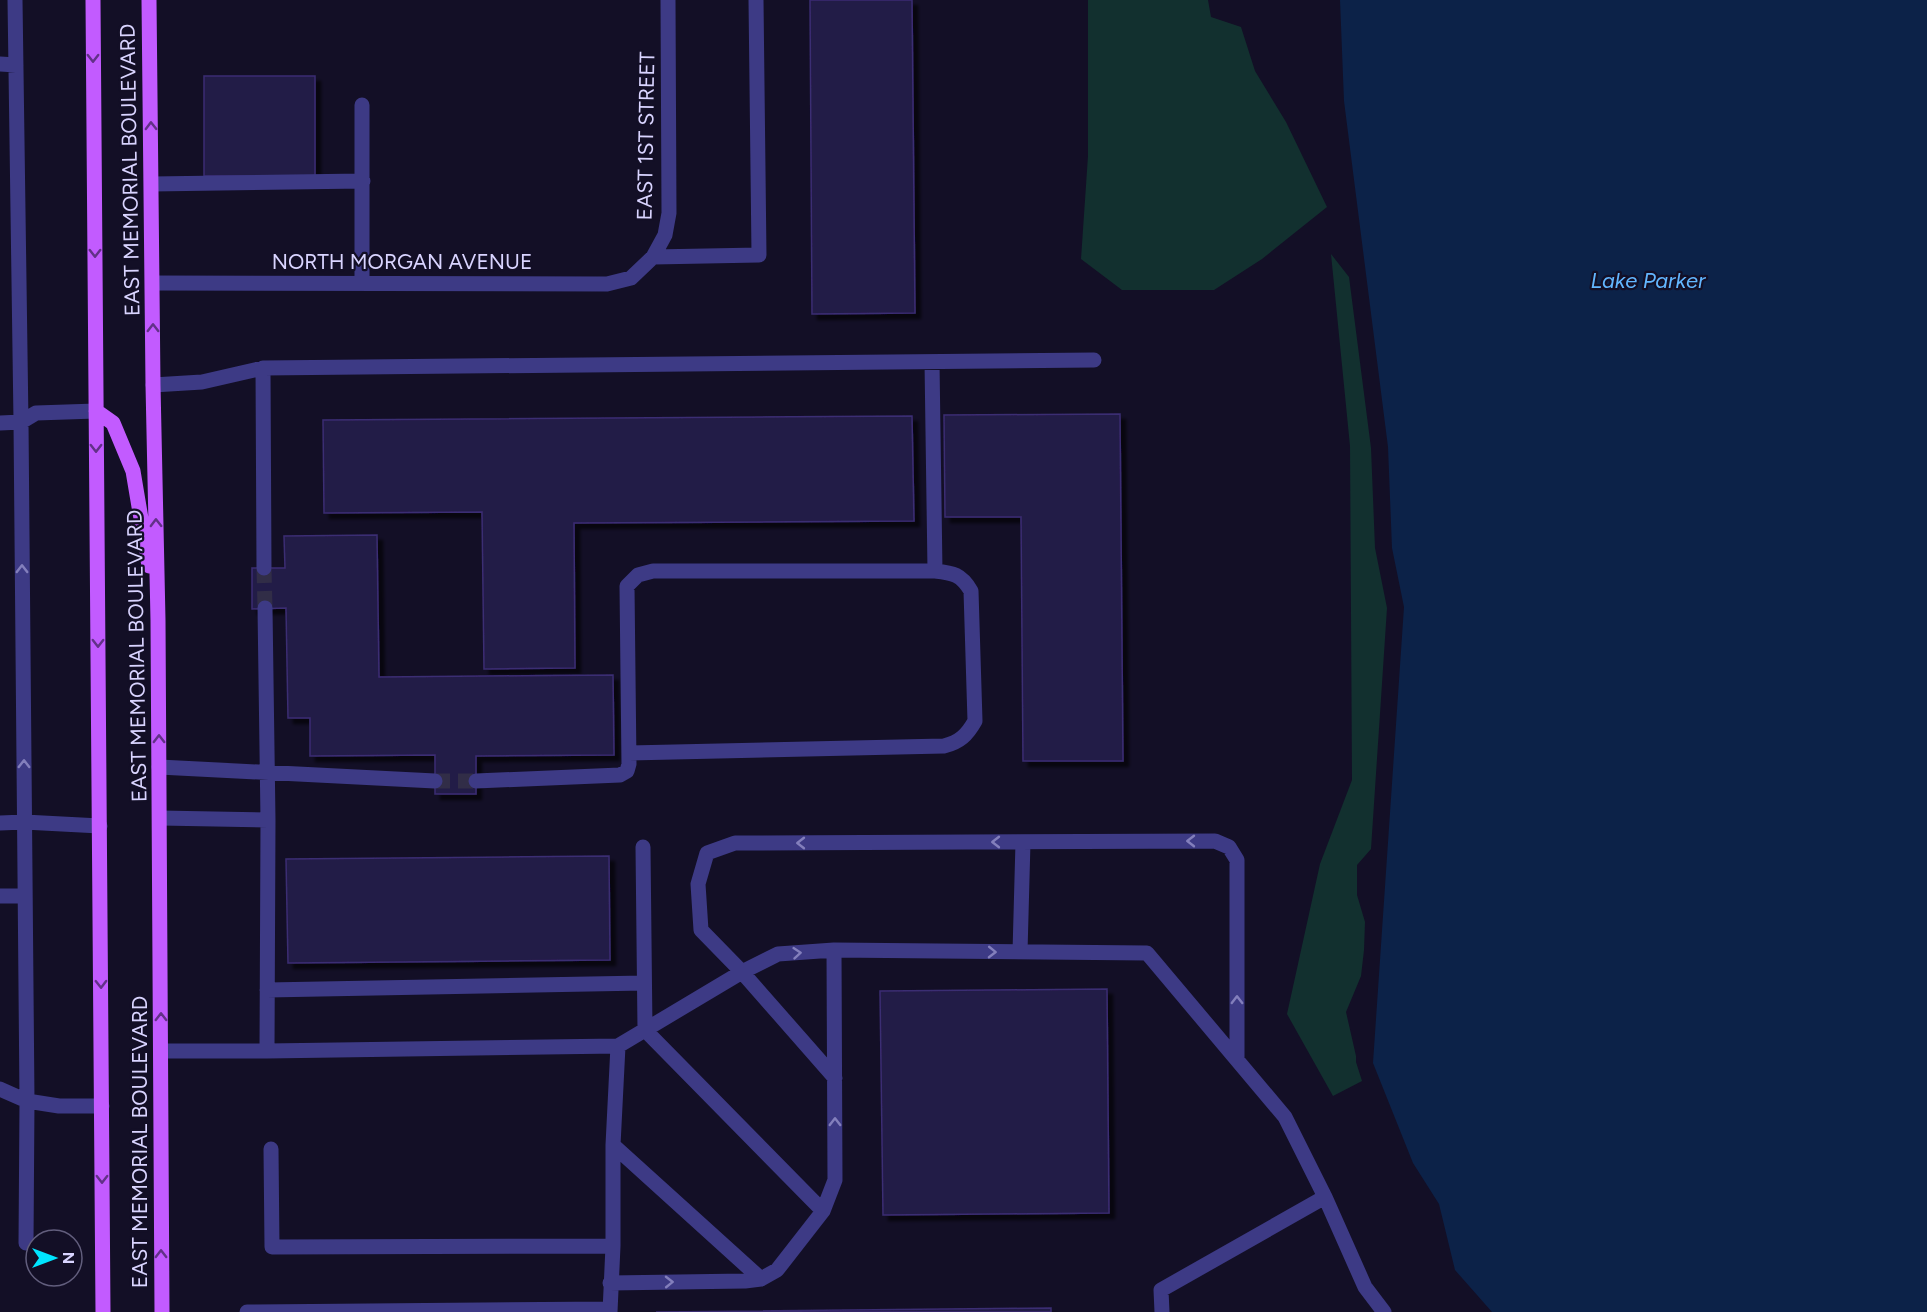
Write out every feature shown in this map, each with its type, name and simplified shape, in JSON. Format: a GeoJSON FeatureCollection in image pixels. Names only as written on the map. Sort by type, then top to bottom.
{"type":"FeatureCollection","features":[{"type":"Feature","properties":{"kind":"main road","name":"EAST MEMORIAL BOULEVARD"},"geometry":{"type":"LineString","coordinates":[[93,0],[103,1312]]}},
{"type":"Feature","properties":{"kind":"main road","name":"EAST MEMORIAL BOULEVARD"},"geometry":{"type":"LineString","coordinates":[[149,0],[160,818],[162,1312]]}},
{"type":"Feature","properties":{"kind":"main road"},"geometry":{"type":"LineString","coordinates":[[96,411],[113,423],[133,471],[158,620]]}},
{"type":"Feature","properties":{"kind":"street"},"geometry":{"type":"LineString","coordinates":[[15,0],[21,422],[26,1228]]}},
{"type":"Feature","properties":{"kind":"street","name":"EAST 1ST STREET"},"geometry":{"type":"LineString","coordinates":[[649,261],[665,235],[669,213],[668,0]]}},
{"type":"Feature","properties":{"kind":"street"},"geometry":{"type":"LineString","coordinates":[[649,261],[759,255],[756,0]]}},
{"type":"Feature","properties":{"kind":"street"},"geometry":{"type":"LineString","coordinates":[[0,64],[16,65]]}},
{"type":"Feature","properties":{"kind":"street"},"geometry":{"type":"LineString","coordinates":[[362,105],[362,283]]}},
{"type":"Feature","properties":{"kind":"street"},"geometry":{"type":"LineString","coordinates":[[152,184],[363,181]]}},
{"type":"Feature","properties":{"kind":"street","name":"NORTH MORGAN AVENUE"},"geometry":{"type":"LineString","coordinates":[[153,283],[607,284],[631,279],[649,261]]}},
{"type":"Feature","properties":{"kind":"street"},"geometry":{"type":"LineString","coordinates":[[153,385],[202,382],[263,368],[1094,360]]}},
{"type":"Feature","properties":{"kind":"street"},"geometry":{"type":"LineString","coordinates":[[932,362],[935,571]]}},
{"type":"Feature","properties":{"kind":"street"},"geometry":{"type":"LineString","coordinates":[[263,368],[264,568]]}},
{"type":"Feature","properties":{"kind":"street"},"geometry":{"type":"LineString","coordinates":[[0,423],[21,422],[36,413],[96,411]]}},
{"type":"Feature","properties":{"kind":"street"},"geometry":{"type":"LineString","coordinates":[[476,781],[620,775],[627,771],[627,586],[638,575],[653,571],[935,571],[954,573],[966,582],[971,591],[975,721],[968,733],[956,743],[944,746],[628,753]]}},
{"type":"Feature","properties":{"kind":"street"},"geometry":{"type":"LineString","coordinates":[[265,608],[268,820],[267,1051]]}},
{"type":"Feature","properties":{"kind":"street"},"geometry":{"type":"LineString","coordinates":[[159,768],[435,781]]}},
{"type":"Feature","properties":{"kind":"street"},"geometry":{"type":"LineString","coordinates":[[160,818],[268,820]]}},
{"type":"Feature","properties":{"kind":"street"},"geometry":{"type":"LineString","coordinates":[[0,823],[100,826]]}},
{"type":"Feature","properties":{"kind":"street"},"geometry":{"type":"LineString","coordinates":[[835,1078],[742,972],[701,930],[698,884],[707,853],[735,843],[1215,841],[1229,846],[1237,860],[1237,1059]]}},
{"type":"Feature","properties":{"kind":"street"},"geometry":{"type":"LineString","coordinates":[[1020,952],[1023,842]]}},
{"type":"Feature","properties":{"kind":"street"},"geometry":{"type":"LineString","coordinates":[[643,847],[645,1030],[823,1211]]}},
{"type":"Feature","properties":{"kind":"street"},"geometry":{"type":"LineString","coordinates":[[0,896],[25,896]]}},
{"type":"Feature","properties":{"kind":"street"},"geometry":{"type":"LineString","coordinates":[[161,1051],[618,1046],[742,972],[778,954],[834,950],[1147,953],[1285,1117],[1325,1197],[1365,1287],[1384,1312]]}},
{"type":"Feature","properties":{"kind":"street"},"geometry":{"type":"LineString","coordinates":[[610,1283],[761,1279],[777,1270],[823,1211],[835,1180],[834,950]]}},
{"type":"Feature","properties":{"kind":"street"},"geometry":{"type":"LineString","coordinates":[[267,990],[644,983]]}},
{"type":"Feature","properties":{"kind":"street"},"geometry":{"type":"LineString","coordinates":[[247,1312],[610,1311],[613,1246],[613,1146],[618,1046]]}},
{"type":"Feature","properties":{"kind":"street"},"geometry":{"type":"LineString","coordinates":[[0,1089],[27,1101],[59,1106],[102,1106]]}},
{"type":"Feature","properties":{"kind":"street"},"geometry":{"type":"LineString","coordinates":[[613,1146],[761,1279]]}},
{"type":"Feature","properties":{"kind":"street"},"geometry":{"type":"LineString","coordinates":[[271,1149],[272,1247],[613,1246]]}},
{"type":"Feature","properties":{"kind":"street"},"geometry":{"type":"LineString","coordinates":[[1162,1312],[1161,1290],[1325,1197]]}},
{"type":"Feature","properties":{"kind":"green space"},"geometry":{"type":"Polygon","coordinates":[[[1088,0],[1208,0],[1211,17],[1241,27],[1255,71],[1286,122],[1327,207],[1262,259],[1214,290],[1122,290],[1081,259],[1088,156],[1088,0]]]}},
{"type":"Feature","properties":{"kind":"green space"},"geometry":{"type":"Polygon","coordinates":[[[1331,254],[1349,277],[1371,448],[1375,548],[1387,608],[1371,849],[1357,865],[1357,895],[1365,922],[1364,950],[1361,976],[1346,1012],[1362,1081],[1333,1096],[1287,1014],[1320,864],[1352,780],[1350,446],[1331,254]]]}},
{"type":"Feature","properties":{"kind":"water","name":"Lake Parker"},"geometry":{"type":"Polygon","coordinates":[[[1340,0],[1927,0],[1927,1312],[1492,1312],[1455,1270],[1439,1204],[1413,1163],[1373,1063],[1404,607],[1392,548],[1388,447],[1344,101],[1340,0]]]}},
{"type":"Feature","properties":{"kind":"building"},"geometry":{"type":"Polygon","coordinates":[[[810,0],[912,0],[915,313],[812,314],[810,0]]]}},
{"type":"Feature","properties":{"kind":"building"},"geometry":{"type":"Polygon","coordinates":[[[204,76],[315,76],[315,176],[204,176],[204,76]]]}},
{"type":"Feature","properties":{"kind":"building"},"geometry":{"type":"Polygon","coordinates":[[[1120,414],[1123,761],[1023,761],[1021,517],[945,517],[944,415],[1120,414]]]}},
{"type":"Feature","properties":{"kind":"building"},"geometry":{"type":"Polygon","coordinates":[[[912,416],[914,521],[574,523],[575,668],[484,669],[482,512],[324,513],[323,420],[912,416]]]}},
{"type":"Feature","properties":{"kind":"building"},"geometry":{"type":"Polygon","coordinates":[[[377,535],[379,677],[613,675],[614,755],[476,756],[476,794],[435,794],[435,755],[310,756],[310,718],[288,718],[286,608],[252,609],[252,568],[285,568],[284,536],[377,535]]]}},
{"type":"Feature","properties":{"kind":"building"},"geometry":{"type":"Polygon","coordinates":[[[609,856],[610,960],[288,963],[286,859],[609,856]]]}},
{"type":"Feature","properties":{"kind":"building"},"geometry":{"type":"Polygon","coordinates":[[[1107,989],[1109,1213],[883,1215],[880,991],[1107,989]]]}},
{"type":"Feature","properties":{"kind":"building"},"geometry":{"type":"Polygon","coordinates":[[[1051,1308],[1051,1312],[656,1312],[1051,1308]]]}},
{"type":"Feature","properties":{"kind":"tunnel"},"geometry":{"type":"LineString","coordinates":[[264,568],[265,608]]}},
{"type":"Feature","properties":{"kind":"tunnel"},"geometry":{"type":"LineString","coordinates":[[435,781],[476,781]]}}]}
